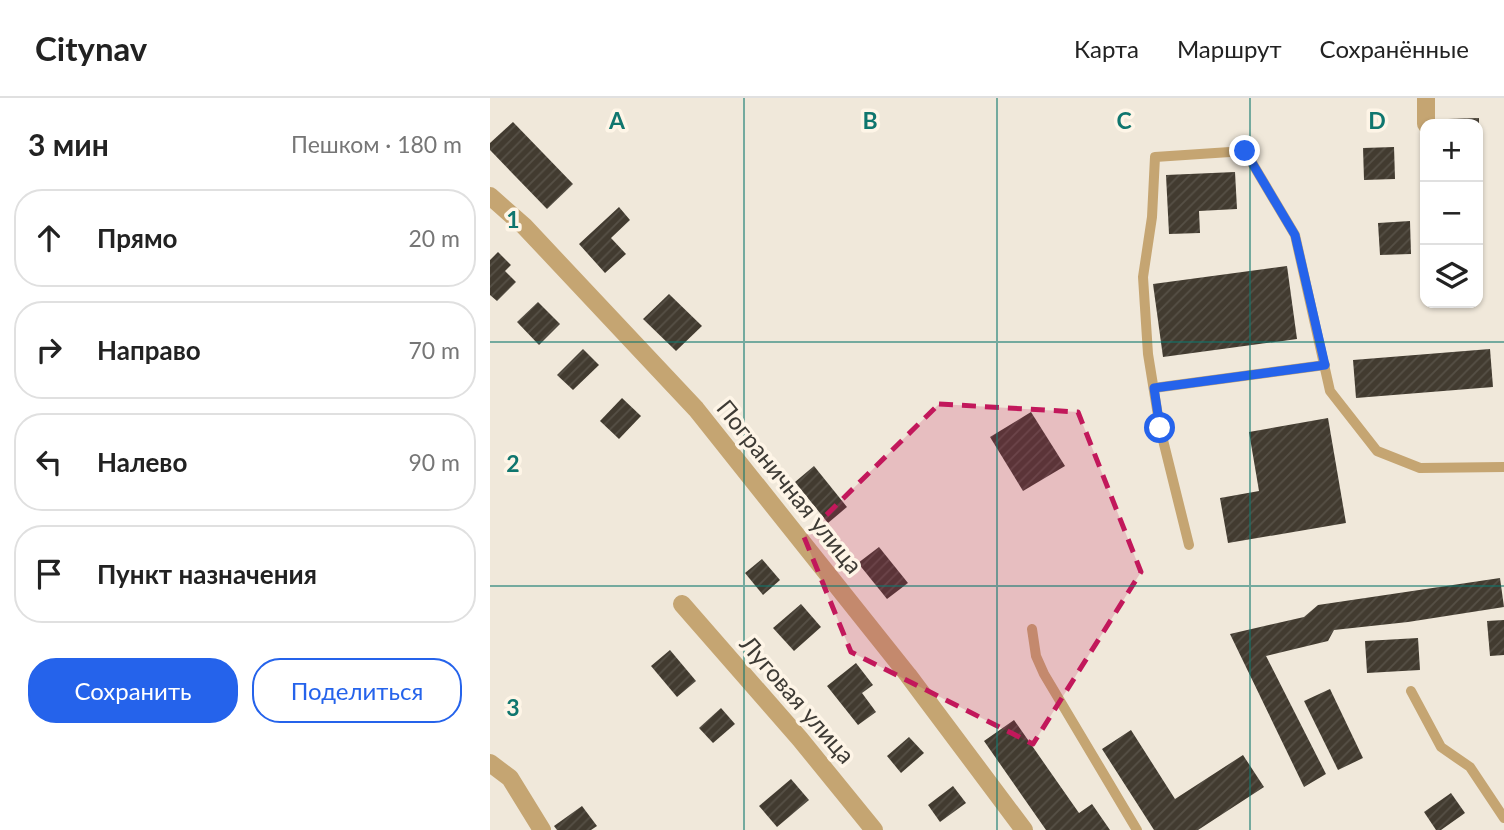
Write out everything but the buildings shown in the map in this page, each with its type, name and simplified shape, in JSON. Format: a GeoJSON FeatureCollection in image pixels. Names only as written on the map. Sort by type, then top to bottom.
{"type":"FeatureCollection","features":[{"type":"Feature","properties":{"kind":"street"},"geometry":{"type":"LineString","coordinates":[[1426,98],[1426,119]]}},
{"type":"Feature","properties":{"kind":"street","name":"Пограничная улица"},"geometry":{"type":"LineString","coordinates":[[490,197],[524,226],[696,409],[908,675],[1024,830]]}},
{"type":"Feature","properties":{"kind":"street","name":"Луговая улица"},"geometry":{"type":"LineString","coordinates":[[682,604],[800,739],[874,830]]}},
{"type":"Feature","properties":{"kind":"street"},"geometry":{"type":"LineString","coordinates":[[490,763],[510,778],[542,830]]}},
{"type":"Feature","properties":{"kind":"lane"},"geometry":{"type":"LineString","coordinates":[[1189,545],[1160,428],[1148,354],[1143,277],[1152,217],[1155,157],[1245,151],[1295,235],[1330,391],[1377,451],[1420,468],[1504,467]]}},
{"type":"Feature","properties":{"kind":"lane"},"geometry":{"type":"LineString","coordinates":[[1154,388],[1325,365]]}},
{"type":"Feature","properties":{"kind":"lane"},"geometry":{"type":"LineString","coordinates":[[1032,629],[1036,656],[1044,674],[1137,830]]}},
{"type":"Feature","properties":{"kind":"lane"},"geometry":{"type":"LineString","coordinates":[[1411,691],[1441,747],[1470,767],[1504,818]]}},
{"type":"Feature","properties":{"kind":"highlighted area"},"geometry":{"type":"Polygon","coordinates":[[[939,404],[1078,412],[1141,572],[1033,744],[851,652],[804,537],[939,404]]]}},
{"type":"Feature","properties":{"kind":"route"},"geometry":{"type":"LineString","coordinates":[[1160,428],[1154,388],[1325,365],[1295,235],[1245,151]]}}]}
